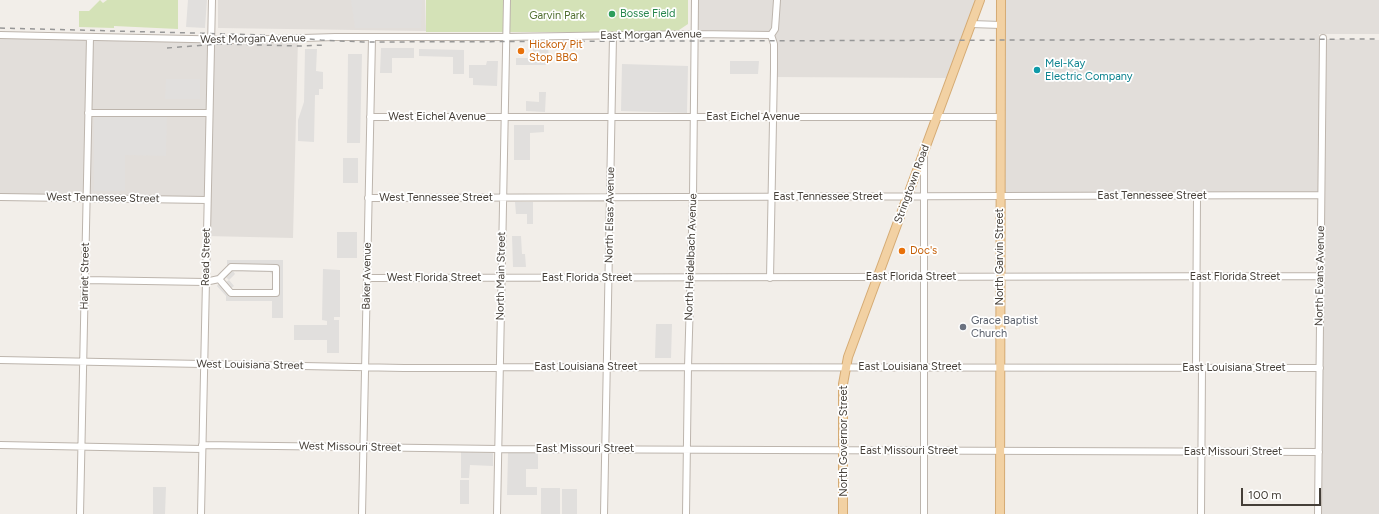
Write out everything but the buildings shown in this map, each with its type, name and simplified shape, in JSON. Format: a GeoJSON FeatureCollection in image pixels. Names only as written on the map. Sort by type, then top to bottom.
{"type":"FeatureCollection","features":[{"type":"Feature","properties":{"kind":"main road","name":"Stringtown Road"},"geometry":{"type":"LineString","coordinates":[[846,367],[877,278],[980,0]]}},
{"type":"Feature","properties":{"kind":"main road","name":"North Garvin Street"},"geometry":{"type":"LineString","coordinates":[[1000,514],[1001,0]]}},
{"type":"Feature","properties":{"kind":"main road","name":"North Governor Street"},"geometry":{"type":"LineString","coordinates":[[843,514],[843,384],[846,367]]}},
{"type":"Feature","properties":{"kind":"street","name":"Read Street"},"geometry":{"type":"LineString","coordinates":[[201,514],[212,0]]}},
{"type":"Feature","properties":{"kind":"street","name":"North Main Street"},"geometry":{"type":"LineString","coordinates":[[497,514],[507,0]]}},
{"type":"Feature","properties":{"kind":"street","name":"North Heidelbach Avenue"},"geometry":{"type":"LineString","coordinates":[[686,514],[686,450],[693,197],[695,0]]}},
{"type":"Feature","properties":{"kind":"street"},"geometry":{"type":"LineString","coordinates":[[770,278],[774,44],[771,35],[775,29],[777,0]]}},
{"type":"Feature","properties":{"kind":"street"},"geometry":{"type":"LineString","coordinates":[[971,24],[1001,25]]}},
{"type":"Feature","properties":{"kind":"street","name":"East Morgan Avenue"},"geometry":{"type":"LineString","coordinates":[[506,37],[694,34],[771,35]]}},
{"type":"Feature","properties":{"kind":"street","name":"West Morgan Avenue"},"geometry":{"type":"LineString","coordinates":[[0,36],[210,40],[335,37],[506,37]]}},
{"type":"Feature","properties":{"kind":"street","name":"North Elsas Avenue"},"geometry":{"type":"LineString","coordinates":[[604,514],[614,36]]}},
{"type":"Feature","properties":{"kind":"street","name":"Harriet Street"},"geometry":{"type":"LineString","coordinates":[[80,514],[90,37]]}},
{"type":"Feature","properties":{"kind":"street","name":"Baker Avenue"},"geometry":{"type":"LineString","coordinates":[[362,514],[372,38]]}},
{"type":"Feature","properties":{"kind":"street","name":"North Evans Avenue"},"geometry":{"type":"LineString","coordinates":[[1318,514],[1323,38]]}},
{"type":"Feature","properties":{"kind":"street"},"geometry":{"type":"LineString","coordinates":[[88,113],[209,113]]}},
{"type":"Feature","properties":{"kind":"street","name":"West Eichel Avenue"},"geometry":{"type":"LineString","coordinates":[[370,117],[505,117]]}},
{"type":"Feature","properties":{"kind":"street","name":"East Eichel Avenue"},"geometry":{"type":"LineString","coordinates":[[505,117],[1001,117]]}},
{"type":"Feature","properties":{"kind":"street"},"geometry":{"type":"LineString","coordinates":[[924,153],[924,514]]}},
{"type":"Feature","properties":{"kind":"street","name":"East Tennessee Street"},"geometry":{"type":"LineString","coordinates":[[503,198],[1321,195]]}},
{"type":"Feature","properties":{"kind":"street"},"geometry":{"type":"LineString","coordinates":[[1198,196],[1197,277],[1201,514]]}},
{"type":"Feature","properties":{"kind":"street","name":"West Tennessee Street"},"geometry":{"type":"LineString","coordinates":[[0,197],[207,200]]}},
{"type":"Feature","properties":{"kind":"street","name":"West Tennessee Street"},"geometry":{"type":"LineString","coordinates":[[368,198],[503,198]]}},
{"type":"Feature","properties":{"kind":"street"},"geometry":{"type":"LineString","coordinates":[[85,280],[205,282],[219,279],[231,268],[276,268],[276,293],[231,293],[219,279]]}},
{"type":"Feature","properties":{"kind":"street","name":"East Florida Street"},"geometry":{"type":"LineString","coordinates":[[501,278],[1320,276]]}},
{"type":"Feature","properties":{"kind":"street","name":"West Florida Street"},"geometry":{"type":"LineString","coordinates":[[367,278],[501,278]]}},
{"type":"Feature","properties":{"kind":"street","name":"West Louisiana Street"},"geometry":{"type":"LineString","coordinates":[[0,360],[365,368],[500,368]]}},
{"type":"Feature","properties":{"kind":"street","name":"East Louisiana Street"},"geometry":{"type":"LineString","coordinates":[[500,368],[1320,368]]}},
{"type":"Feature","properties":{"kind":"street","name":"West Missouri Street"},"geometry":{"type":"LineString","coordinates":[[0,445],[81,447],[363,447],[498,449]]}},
{"type":"Feature","properties":{"kind":"street","name":"East Missouri Street"},"geometry":{"type":"LineString","coordinates":[[498,449],[1319,452]]}},
{"type":"Feature","properties":{"kind":"shaded area"},"geometry":{"type":"Polygon","coordinates":[[[188,0],[207,0],[205,28],[186,27],[188,0]]]}},
{"type":"Feature","properties":{"kind":"shaded area"},"geometry":{"type":"Polygon","coordinates":[[[218,0],[425,0],[426,31],[218,28],[218,0]]]}},
{"type":"Feature","properties":{"kind":"shaded area"},"geometry":{"type":"Polygon","coordinates":[[[351,0],[422,0],[421,28],[355,28],[351,0]]]}},
{"type":"Feature","properties":{"kind":"shaded area"},"geometry":{"type":"Polygon","coordinates":[[[695,0],[980,0],[951,78],[774,77],[771,35],[694,34],[695,0]]]}},
{"type":"Feature","properties":{"kind":"shaded area"},"geometry":{"type":"Polygon","coordinates":[[[998,0],[1379,0],[1379,34],[1319,34],[1321,195],[1000,196],[996,39],[998,0]]]}},
{"type":"Feature","properties":{"kind":"shaded area"},"geometry":{"type":"Polygon","coordinates":[[[0,36],[298,38],[293,238],[206,236],[207,201],[0,196],[0,36]]]}},
{"type":"Feature","properties":{"kind":"shaded area"},"geometry":{"type":"Polygon","coordinates":[[[1326,39],[1379,40],[1379,514],[1320,514],[1326,39]]]}},
{"type":"Feature","properties":{"kind":"shaded area"},"geometry":{"type":"Polygon","coordinates":[[[533,45],[548,45],[549,65],[516,65],[516,58],[533,58],[533,45]]]}},
{"type":"Feature","properties":{"kind":"shaded area"},"geometry":{"type":"Polygon","coordinates":[[[381,48],[414,48],[414,58],[392,58],[392,73],[380,73],[381,48]]]}},
{"type":"Feature","properties":{"kind":"shaded area"},"geometry":{"type":"Polygon","coordinates":[[[305,49],[317,49],[316,71],[323,72],[323,89],[319,89],[319,95],[315,95],[314,142],[298,141],[298,120],[304,102],[305,49]]]}},
{"type":"Feature","properties":{"kind":"shaded area"},"geometry":{"type":"Polygon","coordinates":[[[419,49],[464,50],[464,74],[453,74],[453,57],[419,56],[419,49]]]}},
{"type":"Feature","properties":{"kind":"shaded area"},"geometry":{"type":"Polygon","coordinates":[[[348,54],[362,54],[360,143],[347,143],[348,54]]]}},
{"type":"Feature","properties":{"kind":"shaded area"},"geometry":{"type":"Polygon","coordinates":[[[487,61],[498,61],[497,86],[473,85],[473,78],[469,78],[469,65],[486,65],[487,61]]]}},
{"type":"Feature","properties":{"kind":"shaded area"},"geometry":{"type":"Polygon","coordinates":[[[730,61],[759,61],[758,74],[730,74],[730,61]]]}},
{"type":"Feature","properties":{"kind":"shaded area"},"geometry":{"type":"Polygon","coordinates":[[[622,64],[688,66],[687,113],[621,111],[622,64]]]}},
{"type":"Feature","properties":{"kind":"shaded area"},"geometry":{"type":"Polygon","coordinates":[[[166,79],[200,79],[200,99],[165,99],[166,79]]]}},
{"type":"Feature","properties":{"kind":"shaded area"},"geometry":{"type":"Polygon","coordinates":[[[539,92],[546,92],[545,112],[526,111],[526,101],[539,102],[539,92]]]}},
{"type":"Feature","properties":{"kind":"shaded area"},"geometry":{"type":"Polygon","coordinates":[[[94,115],[167,116],[166,156],[125,155],[125,191],[94,191],[94,115]]]}},
{"type":"Feature","properties":{"kind":"shaded area"},"geometry":{"type":"Polygon","coordinates":[[[514,125],[544,125],[544,132],[530,133],[530,160],[514,160],[514,125]]]}},
{"type":"Feature","properties":{"kind":"shaded area"},"geometry":{"type":"Polygon","coordinates":[[[343,158],[358,158],[358,183],[343,183],[343,158]]]}},
{"type":"Feature","properties":{"kind":"shaded area"},"geometry":{"type":"Polygon","coordinates":[[[515,202],[533,202],[533,224],[527,224],[527,214],[516,214],[515,202]]]}},
{"type":"Feature","properties":{"kind":"shaded area"},"geometry":{"type":"Polygon","coordinates":[[[337,232],[357,232],[357,258],[337,258],[337,232]]]}},
{"type":"Feature","properties":{"kind":"shaded area"},"geometry":{"type":"Polygon","coordinates":[[[512,236],[521,236],[522,254],[525,254],[526,267],[513,267],[512,236]]]}},
{"type":"Feature","properties":{"kind":"shaded area"},"geometry":{"type":"Polygon","coordinates":[[[227,260],[283,260],[283,318],[272,318],[272,301],[226,301],[226,296],[217,286],[227,267],[227,260]],[[233,271],[235,274],[229,280],[234,286],[230,289],[270,290],[272,288],[272,274],[270,272],[233,271]],[[226,277],[224,280],[226,282],[229,280],[226,277]]]}},
{"type":"Feature","properties":{"kind":"shaded area"},"geometry":{"type":"Polygon","coordinates":[[[323,269],[340,270],[340,317],[334,317],[334,320],[339,320],[339,353],[327,353],[327,340],[294,340],[294,325],[327,325],[327,321],[322,320],[323,269]]]}},
{"type":"Feature","properties":{"kind":"shaded area"},"geometry":{"type":"Polygon","coordinates":[[[656,324],[672,324],[671,358],[655,358],[656,324]]]}},
{"type":"Feature","properties":{"kind":"shaded area"},"geometry":{"type":"Polygon","coordinates":[[[461,452],[493,453],[493,466],[470,465],[469,478],[461,478],[461,452]]]}},
{"type":"Feature","properties":{"kind":"shaded area"},"geometry":{"type":"Polygon","coordinates":[[[508,453],[538,453],[538,469],[526,469],[526,487],[537,487],[537,495],[507,495],[508,453]]]}},
{"type":"Feature","properties":{"kind":"shaded area"},"geometry":{"type":"Polygon","coordinates":[[[460,480],[469,480],[469,504],[460,504],[460,480]]]}},
{"type":"Feature","properties":{"kind":"shaded area"},"geometry":{"type":"Polygon","coordinates":[[[153,487],[166,487],[165,514],[153,514],[153,487]]]}},
{"type":"Feature","properties":{"kind":"shaded area"},"geometry":{"type":"Polygon","coordinates":[[[541,488],[560,488],[560,514],[541,514],[541,488]]]}},
{"type":"Feature","properties":{"kind":"shaded area"},"geometry":{"type":"Polygon","coordinates":[[[562,489],[577,489],[577,514],[562,514],[562,489]]]}},
{"type":"Feature","properties":{"kind":"green space"},"geometry":{"type":"Polygon","coordinates":[[[100,0],[103,3],[107,0],[178,0],[178,29],[114,26],[114,28],[79,27],[79,11],[89,11],[100,0]]]}},
{"type":"Feature","properties":{"kind":"green space","name":"Garvin Park"},"geometry":{"type":"Polygon","coordinates":[[[426,0],[688,0],[688,24],[676,32],[426,32],[426,0]]]}},
{"type":"Feature","properties":{"kind":"railway"},"geometry":{"type":"LineString","coordinates":[[0,28],[267,35],[363,42],[1379,39]]}},
{"type":"Feature","properties":{"kind":"railway"},"geometry":{"type":"LineString","coordinates":[[167,48],[220,44],[301,46],[325,45]]}},
{"type":"Feature","properties":{"kind":"place","name":"Bosse Field"},"geometry":{"type":"Point","coordinates":[612,14]}},
{"type":"Feature","properties":{"kind":"place","name":"Hickory Pit Stop BBQ"},"geometry":{"type":"Point","coordinates":[521,51]}},
{"type":"Feature","properties":{"kind":"place","name":"Mel-Kay Electric Company"},"geometry":{"type":"Point","coordinates":[1037,70]}},
{"type":"Feature","properties":{"kind":"place","name":"Doc's"},"geometry":{"type":"Point","coordinates":[902,251]}},
{"type":"Feature","properties":{"kind":"place","name":"Grace Baptist Church"},"geometry":{"type":"Point","coordinates":[963,327]}}]}
